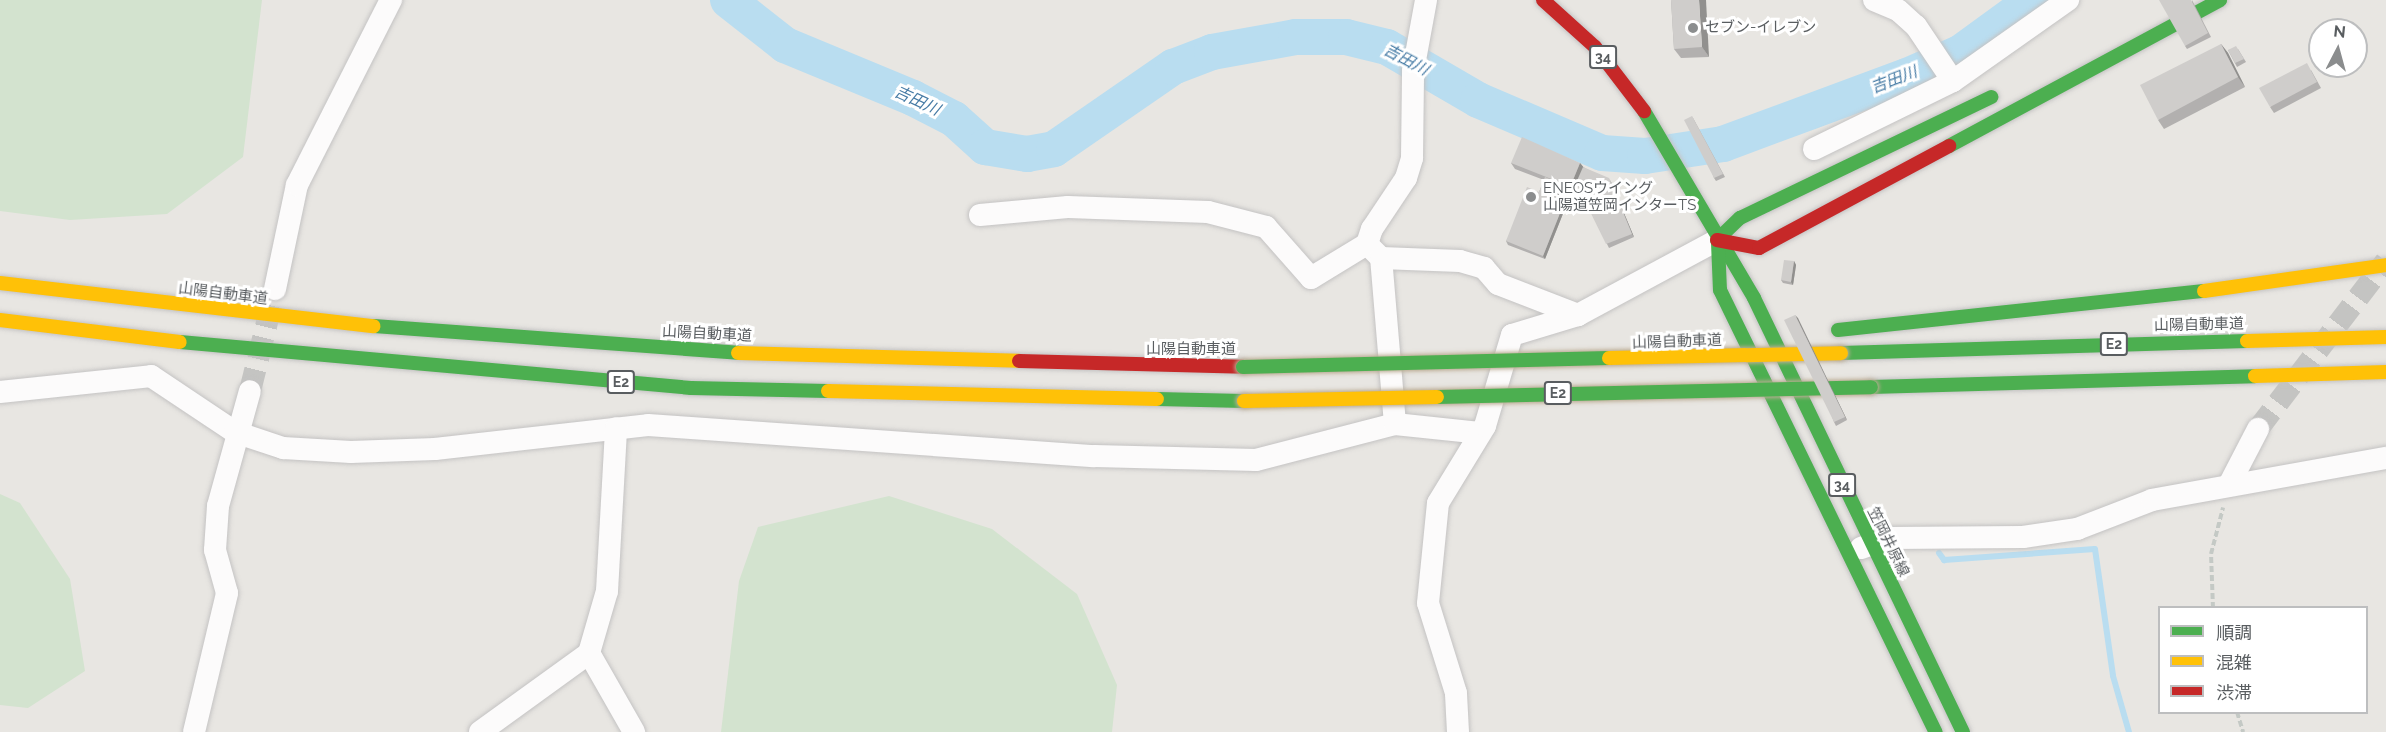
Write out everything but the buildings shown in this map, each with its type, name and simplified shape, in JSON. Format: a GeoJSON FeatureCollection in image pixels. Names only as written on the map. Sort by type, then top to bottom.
{"type":"FeatureCollection","features":[{"type":"Feature","properties":{"kind":"main road"},"geometry":{"type":"LineString","coordinates":[[1717,240],[1759,248],[2220,0]]}},
{"type":"Feature","properties":{"kind":"main road","name":"笠岡井原線"},"geometry":{"type":"LineString","coordinates":[[1551,2],[1595,47],[1654,124],[1717,240],[1754,298],[1870,544],[1963,732]]}},
{"type":"Feature","properties":{"kind":"main road"},"geometry":{"type":"LineString","coordinates":[[1717,240],[1740,218],[1793,197],[2011,87]]}},
{"type":"Feature","properties":{"kind":"main road","name":"笠岡井原線"},"geometry":{"type":"LineString","coordinates":[[1717,240],[1720,290],[1936,732]]}},
{"type":"Feature","properties":{"kind":"main road"},"geometry":{"type":"LineString","coordinates":[[1832,331],[2106,304],[2386,265]]}},
{"type":"Feature","properties":{"kind":"main road","name":"山陽自動車道"},"geometry":{"type":"LineString","coordinates":[[0,283],[306,321],[709,352],[1243,367],[1467,363],[2386,337]]}},
{"type":"Feature","properties":{"kind":"main road","name":"E2"},"geometry":{"type":"LineString","coordinates":[[0,320],[301,356],[691,388],[1244,401],[1871,387],[2386,372]]}},
{"type":"Feature","properties":{"kind":"main road"},"geometry":{"type":"LineString","coordinates":[[1467,363],[1792,334]]}},
{"type":"Feature","properties":{"kind":"street"},"geometry":{"type":"LineString","coordinates":[[275,289],[297,185],[391,0]]}},
{"type":"Feature","properties":{"kind":"street"},"geometry":{"type":"LineString","coordinates":[[1395,424],[1374,251],[1412,158],[1413,71],[1426,0]]}},
{"type":"Feature","properties":{"kind":"street"},"geometry":{"type":"LineString","coordinates":[[1874,0],[1898,10],[1932,51],[1951,79]]}},
{"type":"Feature","properties":{"kind":"street"},"geometry":{"type":"LineString","coordinates":[[1814,149],[1951,79],[2068,0]]}},
{"type":"Feature","properties":{"kind":"street"},"geometry":{"type":"LineString","coordinates":[[980,215],[1068,207],[1208,212],[1266,227],[1311,278],[1374,251],[1460,261],[1484,268],[1498,284],[1578,315]]}},
{"type":"Feature","properties":{"kind":"street"},"geometry":{"type":"LineString","coordinates":[[1458,732],[1455,693],[1428,603],[1430,551],[1438,503],[1480,433],[1512,335],[1578,315],[1717,240]]}},
{"type":"Feature","properties":{"kind":"street"},"geometry":{"type":"LineString","coordinates":[[0,392],[151,376],[236,432],[283,448],[351,452],[435,449],[648,425],[1082,455],[1256,460],[1395,424],[1480,433]]}},
{"type":"Feature","properties":{"kind":"street"},"geometry":{"type":"LineString","coordinates":[[194,732],[223,627],[227,593],[215,550],[218,506],[236,432],[250,391]]}},
{"type":"Feature","properties":{"kind":"street"},"geometry":{"type":"LineString","coordinates":[[480,732],[589,653],[607,591],[616,428]]}},
{"type":"Feature","properties":{"kind":"street"},"geometry":{"type":"LineString","coordinates":[[2230,483],[2258,429]]}},
{"type":"Feature","properties":{"kind":"street"},"geometry":{"type":"LineString","coordinates":[[1848,553],[1890,538],[2023,537],[2077,529],[2152,500],[2230,483],[2386,458]]}},
{"type":"Feature","properties":{"kind":"street"},"geometry":{"type":"LineString","coordinates":[[589,653],[634,732]]}},
{"type":"Feature","properties":{"kind":"path"},"geometry":{"type":"LineString","coordinates":[[2213,606],[2211,554],[2230,483]]}},
{"type":"Feature","properties":{"kind":"path"},"geometry":{"type":"LineString","coordinates":[[2238,714],[2243,732]]}},
{"type":"Feature","properties":{"kind":"green space"},"geometry":{"type":"Polygon","coordinates":[[[0,0],[262,0],[243,157],[167,214],[70,220],[0,211],[0,0]]]}},
{"type":"Feature","properties":{"kind":"green space"},"geometry":{"type":"Polygon","coordinates":[[[0,494],[20,503],[70,579],[85,671],[28,708],[0,705],[0,494]]]}},
{"type":"Feature","properties":{"kind":"green space"},"geometry":{"type":"Polygon","coordinates":[[[889,496],[992,529],[1077,594],[1117,685],[1112,732],[721,732],[739,581],[758,527],[889,496]]]}},
{"type":"Feature","properties":{"kind":"waterway","name":"吉田川"},"geometry":{"type":"LineString","coordinates":[[728,0],[785,45],[913,98],[954,119],[985,147],[1027,154],[1054,149],[1173,67],[1212,52],[1296,37],[1346,37],[1387,47],[1478,100],[1602,153],[1645,156],[1723,144],[1907,76],[1960,53],[2033,0]]}},
{"type":"Feature","properties":{"kind":"waterway"},"geometry":{"type":"LineString","coordinates":[[1939,553],[1944,560],[2095,549],[2113,676],[2129,732]]}},
{"type":"Feature","properties":{"kind":"tunnel"},"geometry":{"type":"LineString","coordinates":[[2258,429],[2386,261]]}},
{"type":"Feature","properties":{"kind":"tunnel"},"geometry":{"type":"LineString","coordinates":[[250,391],[272,302]]}},
{"type":"Feature","properties":{"kind":"traffic: fast"},"geometry":{"type":"LineString","coordinates":[[1949,146],[2220,0]]}},
{"type":"Feature","properties":{"kind":"traffic: fast"},"geometry":{"type":"LineString","coordinates":[[1717,240],[1740,218],[1991,97]]}},
{"type":"Feature","properties":{"kind":"traffic: fast"},"geometry":{"type":"LineString","coordinates":[[1644,111],[1754,298],[1963,732]]}},
{"type":"Feature","properties":{"kind":"traffic: fast"},"geometry":{"type":"LineString","coordinates":[[1718,243],[1720,290],[1936,732]]}},
{"type":"Feature","properties":{"kind":"traffic: fast"},"geometry":{"type":"LineString","coordinates":[[1838,330],[2204,291]]}},
{"type":"Feature","properties":{"kind":"traffic: fast"},"geometry":{"type":"LineString","coordinates":[[374,326],[738,353]]}},
{"type":"Feature","properties":{"kind":"traffic: fast"},"geometry":{"type":"LineString","coordinates":[[1841,353],[2247,341]]}},
{"type":"Feature","properties":{"kind":"traffic: fast"},"geometry":{"type":"LineString","coordinates":[[180,342],[691,388],[828,391]]}},
{"type":"Feature","properties":{"kind":"traffic: fast"},"geometry":{"type":"LineString","coordinates":[[1243,367],[1609,358]]}},
{"type":"Feature","properties":{"kind":"traffic: fast"},"geometry":{"type":"LineString","coordinates":[[1871,387],[2255,376]]}},
{"type":"Feature","properties":{"kind":"traffic: fast"},"geometry":{"type":"LineString","coordinates":[[1437,397],[1871,387]]}},
{"type":"Feature","properties":{"kind":"traffic: fast"},"geometry":{"type":"LineString","coordinates":[[1157,399],[1244,401]]}},
{"type":"Feature","properties":{"kind":"traffic: slow"},"geometry":{"type":"LineString","coordinates":[[2204,291],[2386,265]]}},
{"type":"Feature","properties":{"kind":"traffic: slow"},"geometry":{"type":"LineString","coordinates":[[0,283],[374,326]]}},
{"type":"Feature","properties":{"kind":"traffic: slow"},"geometry":{"type":"LineString","coordinates":[[0,320],[180,342]]}},
{"type":"Feature","properties":{"kind":"traffic: slow"},"geometry":{"type":"LineString","coordinates":[[2247,341],[2386,337]]}},
{"type":"Feature","properties":{"kind":"traffic: slow"},"geometry":{"type":"LineString","coordinates":[[738,353],[1019,361]]}},
{"type":"Feature","properties":{"kind":"traffic: slow"},"geometry":{"type":"LineString","coordinates":[[1609,358],[1841,353]]}},
{"type":"Feature","properties":{"kind":"traffic: slow"},"geometry":{"type":"LineString","coordinates":[[2255,376],[2386,372]]}},
{"type":"Feature","properties":{"kind":"traffic: slow"},"geometry":{"type":"LineString","coordinates":[[828,391],[1157,399]]}},
{"type":"Feature","properties":{"kind":"traffic: slow"},"geometry":{"type":"LineString","coordinates":[[1244,401],[1437,397]]}},
{"type":"Feature","properties":{"kind":"traffic: jam"},"geometry":{"type":"LineString","coordinates":[[1543,0],[1595,47],[1644,111]]}},
{"type":"Feature","properties":{"kind":"traffic: jam"},"geometry":{"type":"LineString","coordinates":[[1717,240],[1759,248],[1949,146]]}},
{"type":"Feature","properties":{"kind":"traffic: jam"},"geometry":{"type":"LineString","coordinates":[[1019,361],[1243,367]]}},
{"type":"Feature","properties":{"kind":"place","name":"セブン-イレブン"},"geometry":{"type":"Point","coordinates":[1693,28]}},
{"type":"Feature","properties":{"kind":"place","name":"ENEOSウイング 山陽道笠岡インターTS"},"geometry":{"type":"Point","coordinates":[1531,197]}}]}
